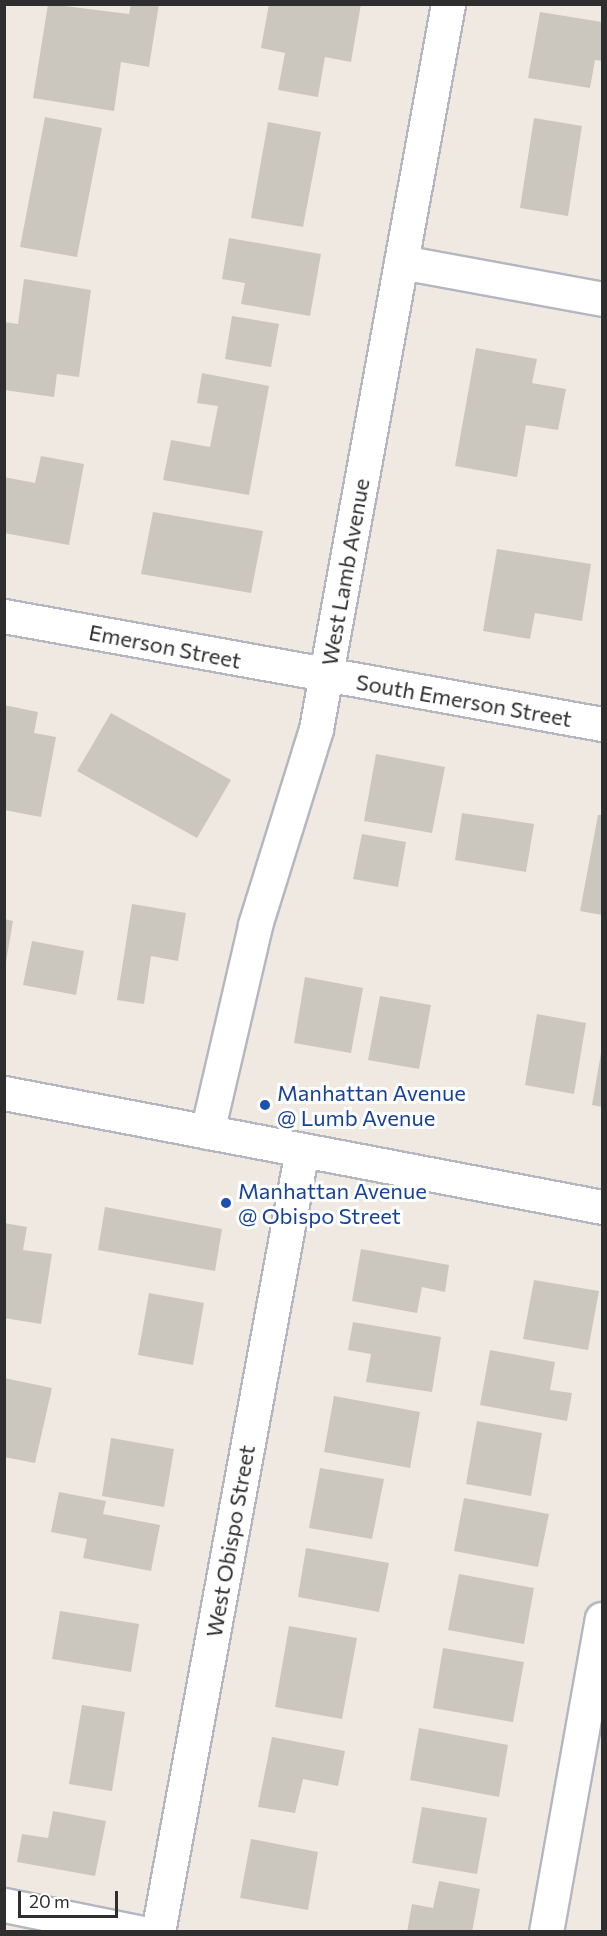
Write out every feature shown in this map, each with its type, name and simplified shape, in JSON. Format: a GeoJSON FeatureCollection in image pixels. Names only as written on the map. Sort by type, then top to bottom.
{"type":"FeatureCollection","features":[{"type":"Feature","properties":{"kind":"street","name":"West Lamb Avenue"},"geometry":{"type":"LineString","coordinates":[[207,1132],[255,925],[316,729],[448,4]]}},
{"type":"Feature","properties":{"kind":"street"},"geometry":{"type":"LineString","coordinates":[[400,262],[603,299]]}},
{"type":"Feature","properties":{"kind":"street","name":"Emerson Street"},"geometry":{"type":"LineString","coordinates":[[4,616],[326,677]]}},
{"type":"Feature","properties":{"kind":"street","name":"South Emerson Street"},"geometry":{"type":"LineString","coordinates":[[326,677],[603,724]]}},
{"type":"Feature","properties":{"kind":"street"},"geometry":{"type":"LineString","coordinates":[[4,1093],[603,1207]]}},
{"type":"Feature","properties":{"kind":"street","name":"West Obispo Street"},"geometry":{"type":"LineString","coordinates":[[158,1932],[302,1150]]}},
{"type":"Feature","properties":{"kind":"street"},"geometry":{"type":"LineString","coordinates":[[546,1932],[603,1619]]}},
{"type":"Feature","properties":{"kind":"street"},"geometry":{"type":"LineString","coordinates":[[4,1905],[138,1932]]}},
{"type":"Feature","properties":{"kind":"building"},"geometry":{"type":"Polygon","coordinates":[[[48,4],[129,14],[131,4],[159,4],[149,67],[121,62],[114,111],[33,98],[48,4]]]}},
{"type":"Feature","properties":{"kind":"building"},"geometry":{"type":"Polygon","coordinates":[[[269,4],[361,4],[351,62],[325,57],[318,97],[278,90],[285,53],[261,48],[269,4]]]}},
{"type":"Feature","properties":{"kind":"building"},"geometry":{"type":"Polygon","coordinates":[[[540,12],[602,22],[602,61],[595,60],[590,88],[528,78],[540,12]]]}},
{"type":"Feature","properties":{"kind":"building"},"geometry":{"type":"Polygon","coordinates":[[[45,117],[102,128],[77,257],[20,247],[45,117]]]}},
{"type":"Feature","properties":{"kind":"building"},"geometry":{"type":"Polygon","coordinates":[[[534,118],[582,126],[568,216],[520,208],[534,118]]]}},
{"type":"Feature","properties":{"kind":"building"},"geometry":{"type":"Polygon","coordinates":[[[268,122],[321,132],[303,227],[251,218],[268,122]]]}},
{"type":"Feature","properties":{"kind":"building"},"geometry":{"type":"Polygon","coordinates":[[[229,238],[321,254],[310,316],[241,304],[245,283],[222,279],[229,238]]]}},
{"type":"Feature","properties":{"kind":"building"},"geometry":{"type":"Polygon","coordinates":[[[24,279],[91,290],[79,377],[57,374],[54,397],[4,390],[4,322],[18,324],[24,279]]]}},
{"type":"Feature","properties":{"kind":"building"},"geometry":{"type":"Polygon","coordinates":[[[232,316],[279,324],[271,367],[225,359],[232,316]]]}},
{"type":"Feature","properties":{"kind":"building"},"geometry":{"type":"Polygon","coordinates":[[[476,348],[537,359],[532,383],[566,389],[558,430],[526,425],[517,477],[455,466],[476,348]]]}},
{"type":"Feature","properties":{"kind":"building"},"geometry":{"type":"Polygon","coordinates":[[[202,373],[269,386],[249,495],[163,480],[171,440],[210,447],[218,406],[197,403],[202,373]]]}},
{"type":"Feature","properties":{"kind":"building"},"geometry":{"type":"Polygon","coordinates":[[[41,456],[84,464],[69,545],[4,533],[4,477],[35,483],[41,456]]]}},
{"type":"Feature","properties":{"kind":"building"},"geometry":{"type":"Polygon","coordinates":[[[153,512],[263,531],[251,593],[141,574],[153,512]]]}},
{"type":"Feature","properties":{"kind":"building"},"geometry":{"type":"Polygon","coordinates":[[[497,549],[591,564],[582,621],[535,613],[530,639],[483,631],[497,549]]]}},
{"type":"Feature","properties":{"kind":"building"},"geometry":{"type":"Polygon","coordinates":[[[4,705],[38,712],[34,733],[56,737],[41,817],[4,810],[4,705]]]}},
{"type":"Feature","properties":{"kind":"building"},"geometry":{"type":"Polygon","coordinates":[[[111,713],[231,780],[197,838],[77,771],[111,713]]]}},
{"type":"Feature","properties":{"kind":"building"},"geometry":{"type":"Polygon","coordinates":[[[376,754],[445,767],[432,833],[364,821],[376,754]]]}},
{"type":"Feature","properties":{"kind":"building"},"geometry":{"type":"Polygon","coordinates":[[[462,813],[534,824],[526,872],[455,860],[462,813]]]}},
{"type":"Feature","properties":{"kind":"building"},"geometry":{"type":"Polygon","coordinates":[[[598,815],[602,815],[602,915],[580,911],[598,815]]]}},
{"type":"Feature","properties":{"kind":"building"},"geometry":{"type":"Polygon","coordinates":[[[362,834],[406,842],[398,887],[353,879],[362,834]]]}},
{"type":"Feature","properties":{"kind":"building"},"geometry":{"type":"Polygon","coordinates":[[[132,904],[186,913],[178,961],[151,956],[144,1004],[117,1000],[132,904]]]}},
{"type":"Feature","properties":{"kind":"building"},"geometry":{"type":"Polygon","coordinates":[[[4,919],[13,921],[6,962],[4,962],[4,919]]]}},
{"type":"Feature","properties":{"kind":"building"},"geometry":{"type":"Polygon","coordinates":[[[32,941],[84,951],[76,995],[23,985],[32,941]]]}},
{"type":"Feature","properties":{"kind":"building"},"geometry":{"type":"Polygon","coordinates":[[[305,977],[363,988],[351,1053],[294,1043],[305,977]]]}},
{"type":"Feature","properties":{"kind":"building"},"geometry":{"type":"Polygon","coordinates":[[[380,996],[431,1005],[419,1069],[368,1060],[380,996]]]}},
{"type":"Feature","properties":{"kind":"building"},"geometry":{"type":"Polygon","coordinates":[[[537,1014],[586,1023],[574,1094],[525,1085],[537,1014]]]}},
{"type":"Feature","properties":{"kind":"building"},"geometry":{"type":"Polygon","coordinates":[[[602,1053],[602,1107],[592,1105],[602,1053]]]}},
{"type":"Feature","properties":{"kind":"building"},"geometry":{"type":"Polygon","coordinates":[[[105,1207],[222,1229],[215,1271],[98,1250],[105,1207]]]}},
{"type":"Feature","properties":{"kind":"building"},"geometry":{"type":"Polygon","coordinates":[[[4,1223],[27,1227],[23,1250],[52,1254],[41,1324],[4,1318],[4,1223]]]}},
{"type":"Feature","properties":{"kind":"building"},"geometry":{"type":"Polygon","coordinates":[[[361,1249],[449,1265],[445,1292],[422,1287],[417,1313],[352,1301],[361,1249]]]}},
{"type":"Feature","properties":{"kind":"building"},"geometry":{"type":"Polygon","coordinates":[[[534,1280],[599,1291],[588,1350],[523,1339],[534,1280]]]}},
{"type":"Feature","properties":{"kind":"building"},"geometry":{"type":"Polygon","coordinates":[[[149,1293],[204,1303],[193,1365],[138,1355],[149,1293]]]}},
{"type":"Feature","properties":{"kind":"building"},"geometry":{"type":"Polygon","coordinates":[[[353,1322],[441,1337],[432,1392],[366,1382],[371,1354],[348,1350],[353,1322]]]}},
{"type":"Feature","properties":{"kind":"building"},"geometry":{"type":"Polygon","coordinates":[[[490,1350],[555,1362],[550,1390],[572,1393],[567,1421],[480,1405],[490,1350]]]}},
{"type":"Feature","properties":{"kind":"building"},"geometry":{"type":"Polygon","coordinates":[[[4,1378],[52,1388],[35,1463],[4,1457],[4,1378]]]}},
{"type":"Feature","properties":{"kind":"building"},"geometry":{"type":"Polygon","coordinates":[[[334,1396],[420,1412],[410,1468],[324,1452],[334,1396]]]}},
{"type":"Feature","properties":{"kind":"building"},"geometry":{"type":"Polygon","coordinates":[[[477,1421],[542,1433],[531,1496],[466,1484],[477,1421]]]}},
{"type":"Feature","properties":{"kind":"building"},"geometry":{"type":"Polygon","coordinates":[[[111,1438],[174,1449],[164,1507],[102,1496],[111,1438]]]}},
{"type":"Feature","properties":{"kind":"building"},"geometry":{"type":"Polygon","coordinates":[[[320,1468],[384,1479],[372,1539],[309,1528],[320,1468]]]}},
{"type":"Feature","properties":{"kind":"building"},"geometry":{"type":"Polygon","coordinates":[[[59,1492],[106,1501],[103,1514],[160,1525],[151,1571],[83,1558],[87,1539],[51,1532],[59,1492]]]}},
{"type":"Feature","properties":{"kind":"building"},"geometry":{"type":"Polygon","coordinates":[[[464,1498],[549,1514],[538,1567],[454,1551],[464,1498]]]}},
{"type":"Feature","properties":{"kind":"building"},"geometry":{"type":"Polygon","coordinates":[[[306,1548],[389,1563],[379,1612],[298,1597],[306,1548]]]}},
{"type":"Feature","properties":{"kind":"building"},"geometry":{"type":"Polygon","coordinates":[[[459,1574],[534,1588],[524,1644],[448,1630],[459,1574]]]}},
{"type":"Feature","properties":{"kind":"building"},"geometry":{"type":"Polygon","coordinates":[[[60,1611],[139,1624],[131,1672],[52,1659],[60,1611]]]}},
{"type":"Feature","properties":{"kind":"building"},"geometry":{"type":"Polygon","coordinates":[[[289,1626],[357,1638],[342,1719],[275,1707],[289,1626]]]}},
{"type":"Feature","properties":{"kind":"building"},"geometry":{"type":"Polygon","coordinates":[[[443,1648],[524,1662],[513,1722],[433,1708],[443,1648]]]}},
{"type":"Feature","properties":{"kind":"building"},"geometry":{"type":"Polygon","coordinates":[[[82,1705],[125,1712],[112,1791],[69,1784],[82,1705]]]}},
{"type":"Feature","properties":{"kind":"building"},"geometry":{"type":"Polygon","coordinates":[[[419,1728],[508,1745],[499,1797],[410,1780],[419,1728]]]}},
{"type":"Feature","properties":{"kind":"building"},"geometry":{"type":"Polygon","coordinates":[[[272,1737],[345,1751],[338,1786],[303,1779],[295,1813],[258,1807],[272,1737]]]}},
{"type":"Feature","properties":{"kind":"building"},"geometry":{"type":"Polygon","coordinates":[[[422,1807],[487,1818],[477,1874],[412,1863],[422,1807]]]}},
{"type":"Feature","properties":{"kind":"building"},"geometry":{"type":"Polygon","coordinates":[[[53,1811],[106,1821],[95,1876],[17,1862],[22,1834],[48,1838],[53,1811]]]}},
{"type":"Feature","properties":{"kind":"building"},"geometry":{"type":"Polygon","coordinates":[[[251,1839],[318,1852],[308,1910],[240,1898],[251,1839]]]}},
{"type":"Feature","properties":{"kind":"building"},"geometry":{"type":"Polygon","coordinates":[[[439,1881],[480,1889],[472,1932],[407,1932],[412,1904],[433,1908],[439,1881]]]}},
{"type":"Feature","properties":{"kind":"place","name":"Manhattan Avenue @ Lumb Avenue"},"geometry":{"type":"Point","coordinates":[265,1105]}},
{"type":"Feature","properties":{"kind":"place","name":"Manhattan Avenue @ Obispo Street"},"geometry":{"type":"Point","coordinates":[226,1203]}}]}
